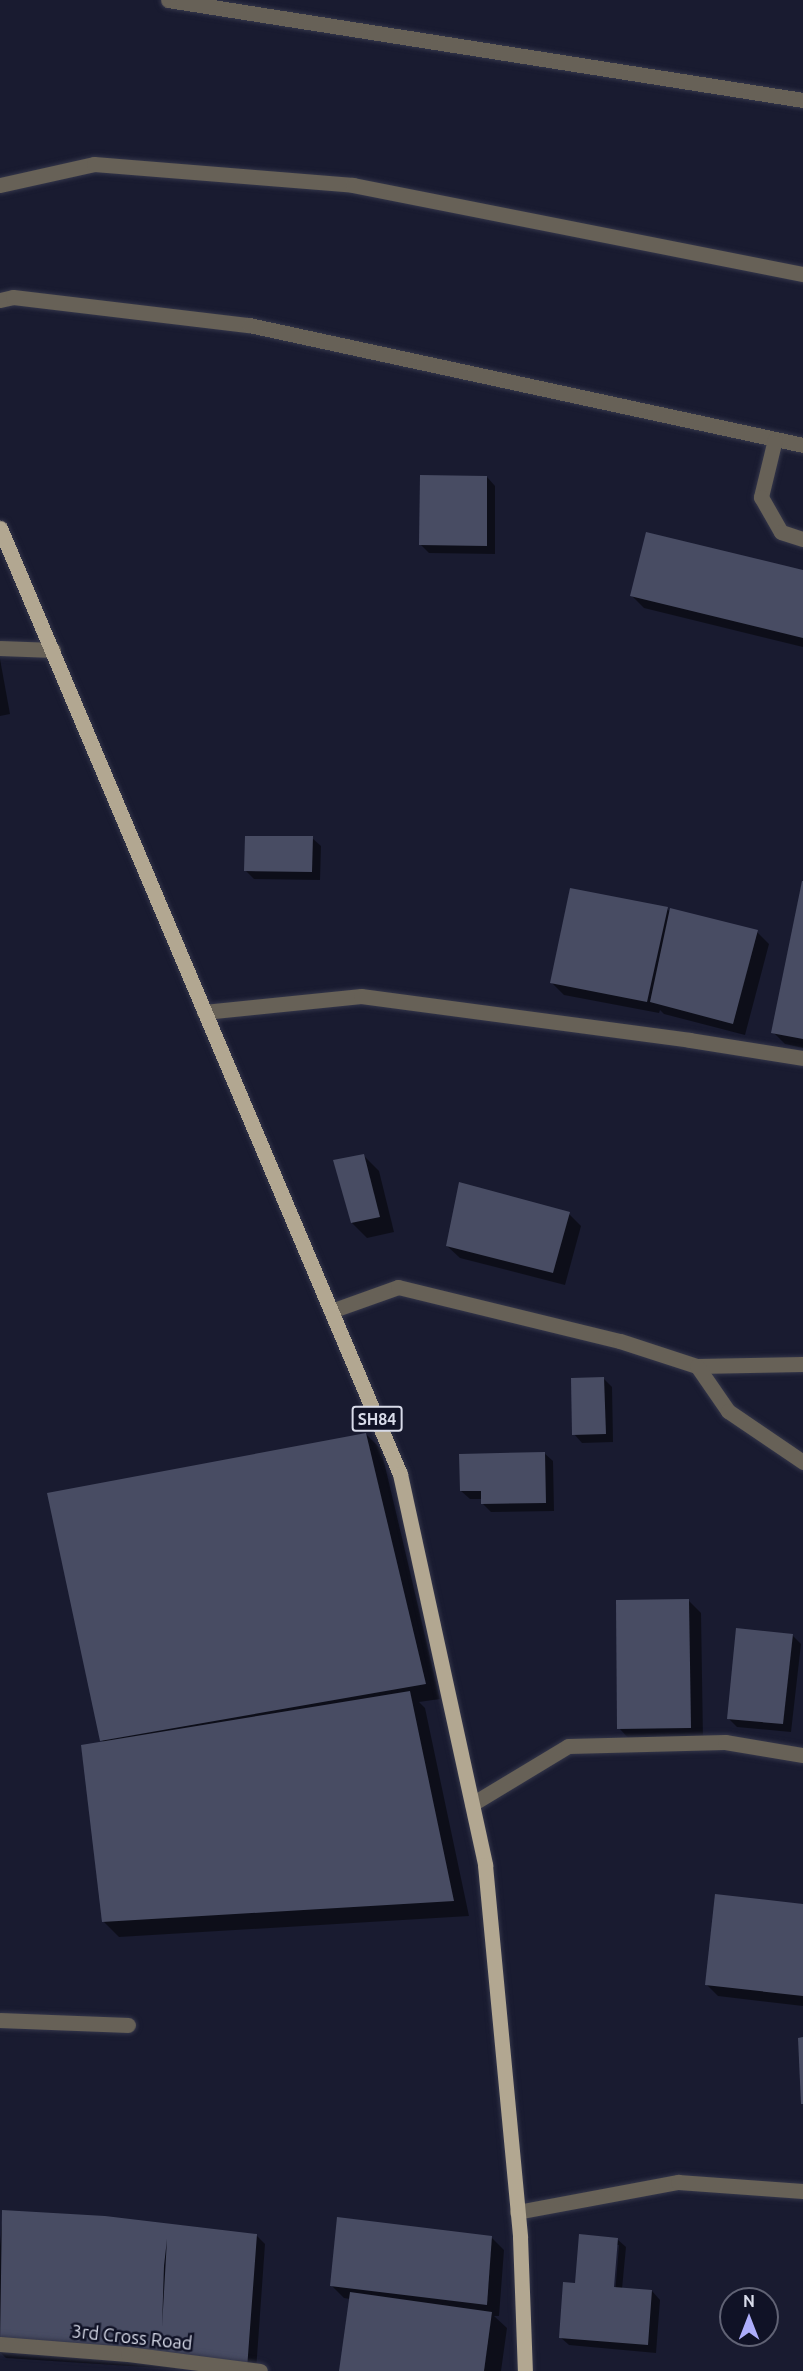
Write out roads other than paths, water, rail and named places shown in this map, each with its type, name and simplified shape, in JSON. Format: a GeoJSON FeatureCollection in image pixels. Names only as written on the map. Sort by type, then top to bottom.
{"type":"FeatureCollection","features":[{"type":"Feature","properties":{"kind":"main road","name":"SH84"},"geometry":{"type":"LineString","coordinates":[[0,528],[400,1474],[485,1865],[517,2212],[525,2371]]}},
{"type":"Feature","properties":{"kind":"street"},"geometry":{"type":"LineString","coordinates":[[168,0],[803,100]]}},
{"type":"Feature","properties":{"kind":"street"},"geometry":{"type":"LineString","coordinates":[[0,185],[94,164],[353,184],[803,274]]}},
{"type":"Feature","properties":{"kind":"street"},"geometry":{"type":"LineString","coordinates":[[0,300],[13,297],[249,325],[803,445]]}},
{"type":"Feature","properties":{"kind":"street"},"geometry":{"type":"LineString","coordinates":[[775,439],[762,496],[781,532],[803,539]]}},
{"type":"Feature","properties":{"kind":"street"},"geometry":{"type":"LineString","coordinates":[[0,648],[53,650]]}},
{"type":"Feature","properties":{"kind":"street"},"geometry":{"type":"LineString","coordinates":[[204,1012],[361,996],[690,1040],[803,1058]]}},
{"type":"Feature","properties":{"kind":"street"},"geometry":{"type":"LineString","coordinates":[[331,1311],[398,1287],[620,1341],[697,1366],[803,1364]]}},
{"type":"Feature","properties":{"kind":"street"},"geometry":{"type":"LineString","coordinates":[[697,1366],[728,1411],[803,1462]]}},
{"type":"Feature","properties":{"kind":"street"},"geometry":{"type":"LineString","coordinates":[[472,1804],[568,1746],[725,1742],[803,1755]]}},
{"type":"Feature","properties":{"kind":"street"},"geometry":{"type":"LineString","coordinates":[[0,2020],[128,2025]]}},
{"type":"Feature","properties":{"kind":"street"},"geometry":{"type":"LineString","coordinates":[[517,2212],[678,2182],[803,2191]]}},
{"type":"Feature","properties":{"kind":"street","name":"3rd Cross Road"},"geometry":{"type":"LineString","coordinates":[[0,2344],[128,2354],[260,2371]]}}]}
